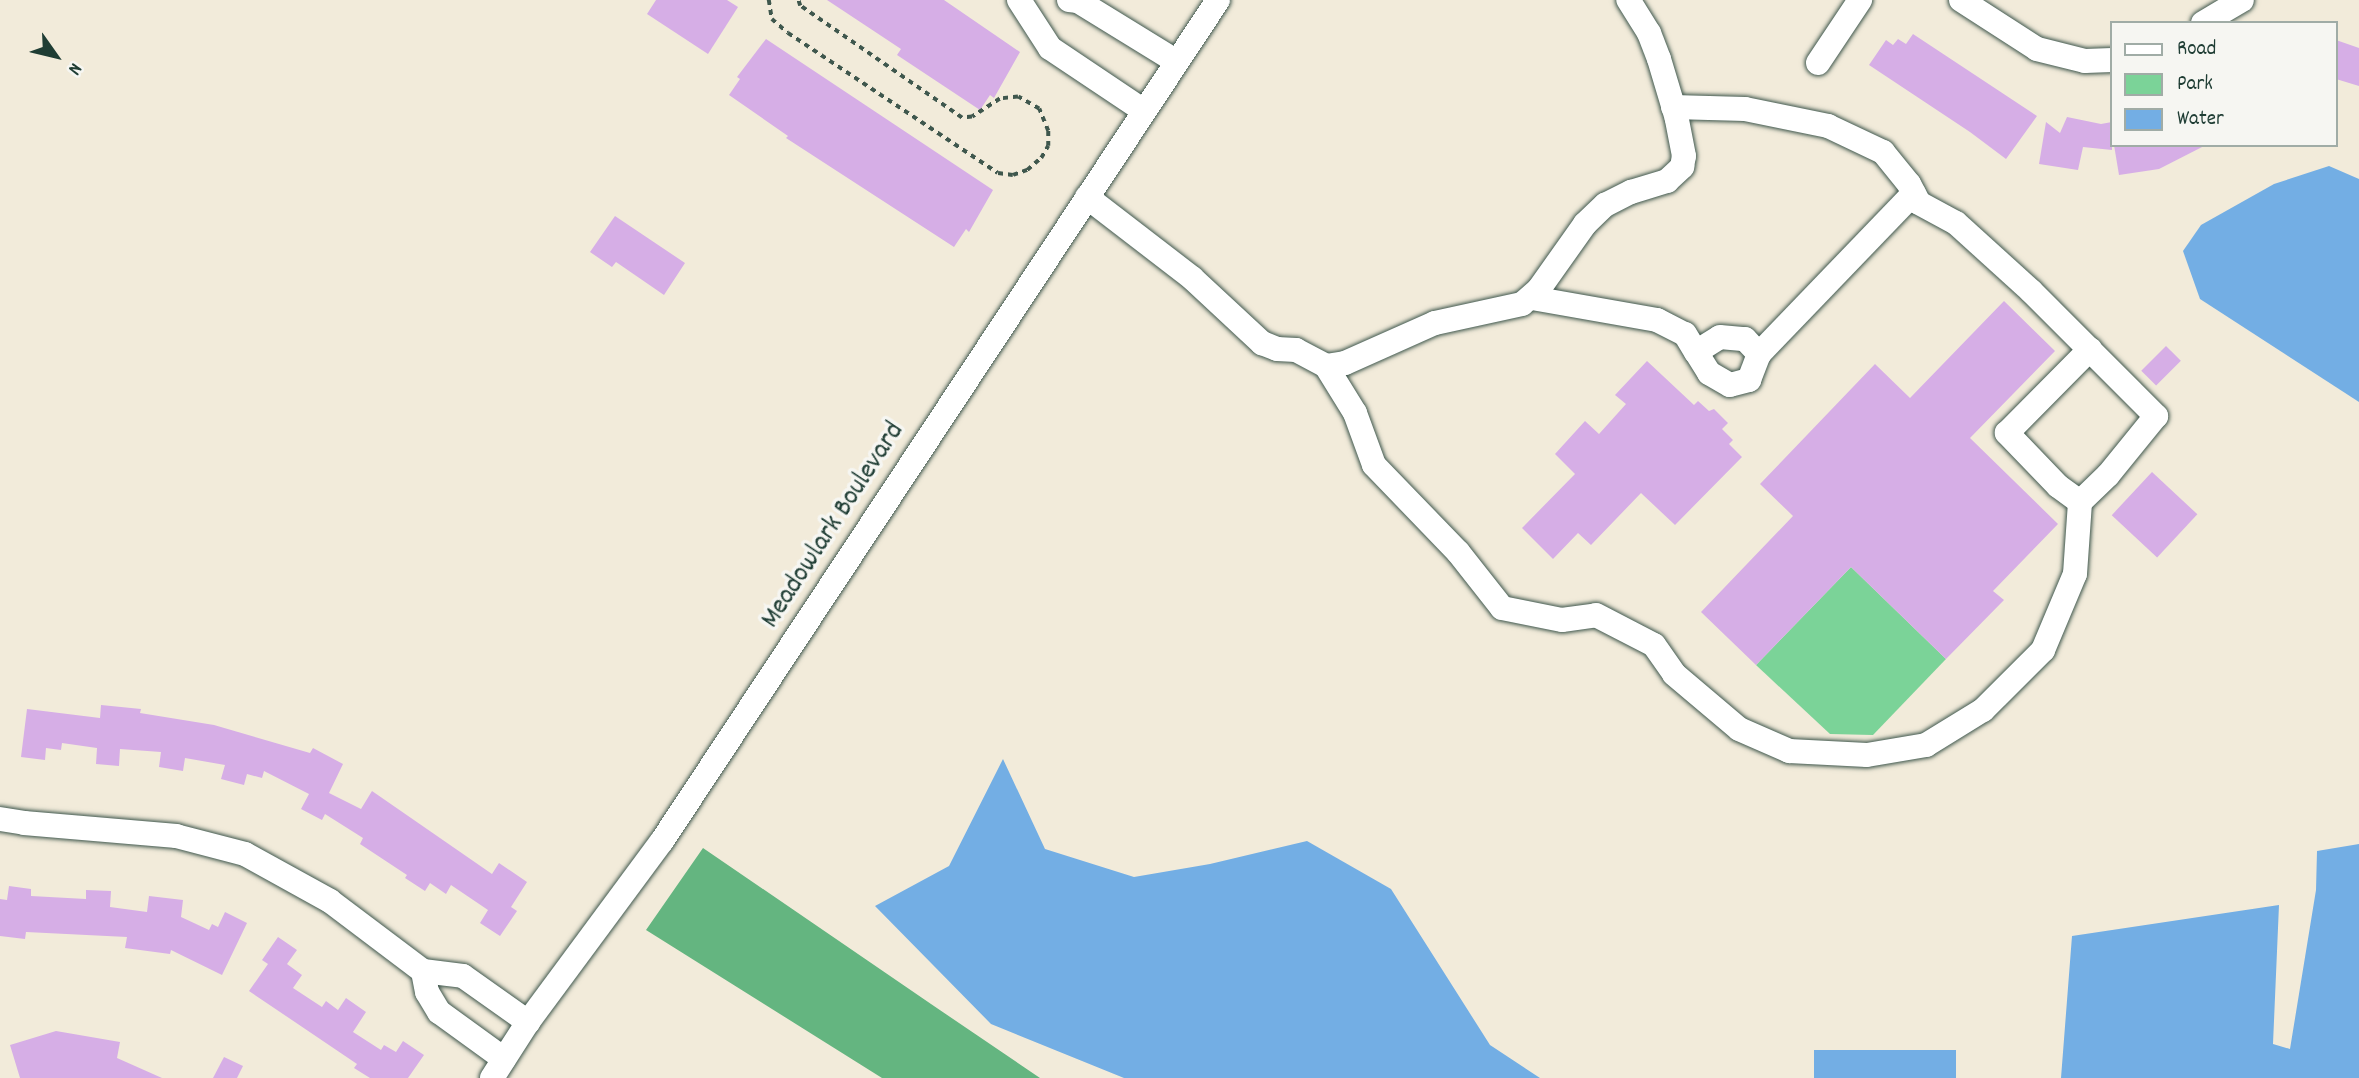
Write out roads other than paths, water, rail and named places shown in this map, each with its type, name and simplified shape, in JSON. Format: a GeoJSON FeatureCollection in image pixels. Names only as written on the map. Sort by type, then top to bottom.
{"type":"FeatureCollection","features":[{"type":"Feature","properties":{"kind":"street"},"geometry":{"type":"LineString","coordinates":[[1019,0],[1050,48],[1144,111]]}},
{"type":"Feature","properties":{"kind":"street"},"geometry":{"type":"LineString","coordinates":[[1069,0],[1078,1],[1177,62]]}},
{"type":"Feature","properties":{"kind":"street","name":"Meadowlark Boulevard"},"geometry":{"type":"LineString","coordinates":[[498,1069],[528,1022],[662,841],[1217,0]]}},
{"type":"Feature","properties":{"kind":"street"},"geometry":{"type":"LineString","coordinates":[[1532,298],[1585,224],[1605,205],[1631,192],[1667,181],[1677,173],[1684,156],[1673,107],[1649,33],[1628,0]]}},
{"type":"Feature","properties":{"kind":"street"},"geometry":{"type":"LineString","coordinates":[[1818,63],[1860,0]]}},
{"type":"Feature","properties":{"kind":"street"},"geometry":{"type":"LineString","coordinates":[[1961,0],[2038,49],[2085,61],[2110,60]]}},
{"type":"Feature","properties":{"kind":"street"},"geometry":{"type":"LineString","coordinates":[[2206,21],[2242,0]]}},
{"type":"Feature","properties":{"kind":"street"},"geometry":{"type":"LineString","coordinates":[[1087,197],[1192,278],[1262,343],[1277,349],[1296,350],[1326,366],[1355,413],[1374,465],[1458,552],[1502,608],[1562,620],[1596,615],[1654,645],[1674,674],[1739,729],[1789,751],[1867,755],[1926,745],[1983,710],[2043,650],[2075,574],[2080,502],[2108,475],[2156,416],[2031,291],[1956,223],[1919,203],[1883,152],[1828,126],[1745,109],[1673,107]]}},
{"type":"Feature","properties":{"kind":"street"},"geometry":{"type":"LineString","coordinates":[[1326,366],[1345,363],[1435,323],[1502,310],[1532,298],[1657,320],[1685,334],[1709,373],[1730,386],[1749,380],[1759,354],[1914,193]]}},
{"type":"Feature","properties":{"kind":"street"},"geometry":{"type":"LineString","coordinates":[[1696,352],[1720,337],[1745,339],[1759,354]]}},
{"type":"Feature","properties":{"kind":"street"},"geometry":{"type":"LineString","coordinates":[[2080,502],[2059,486],[2007,433],[2090,349]]}},
{"type":"Feature","properties":{"kind":"street"},"geometry":{"type":"LineString","coordinates":[[0,819],[176,836],[245,854],[330,901],[423,971],[463,976],[528,1022]]}},
{"type":"Feature","properties":{"kind":"street"},"geometry":{"type":"LineString","coordinates":[[423,971],[427,992],[439,1012],[498,1069]]}},
{"type":"Feature","properties":{"kind":"water"},"geometry":{"type":"Polygon","coordinates":[[[2329,166],[2359,179],[2359,402],[2200,299],[2183,251],[2201,225],[2274,184],[2329,166]]]}},
{"type":"Feature","properties":{"kind":"water"},"geometry":{"type":"Polygon","coordinates":[[[1003,759],[1045,849],[1134,877],[1210,864],[1307,841],[1391,889],[1490,1045],[1540,1078],[1124,1078],[991,1024],[875,906],[949,866],[1003,759]]]}},
{"type":"Feature","properties":{"kind":"water"},"geometry":{"type":"Polygon","coordinates":[[[2359,844],[2359,1078],[2061,1078],[2072,936],[2279,905],[2273,1044],[2290,1049],[2316,890],[2317,851],[2359,844]]]}},
{"type":"Feature","properties":{"kind":"water"},"geometry":{"type":"Polygon","coordinates":[[[1814,1050],[1956,1050],[1956,1078],[1814,1078],[1814,1050]]]}}]}
